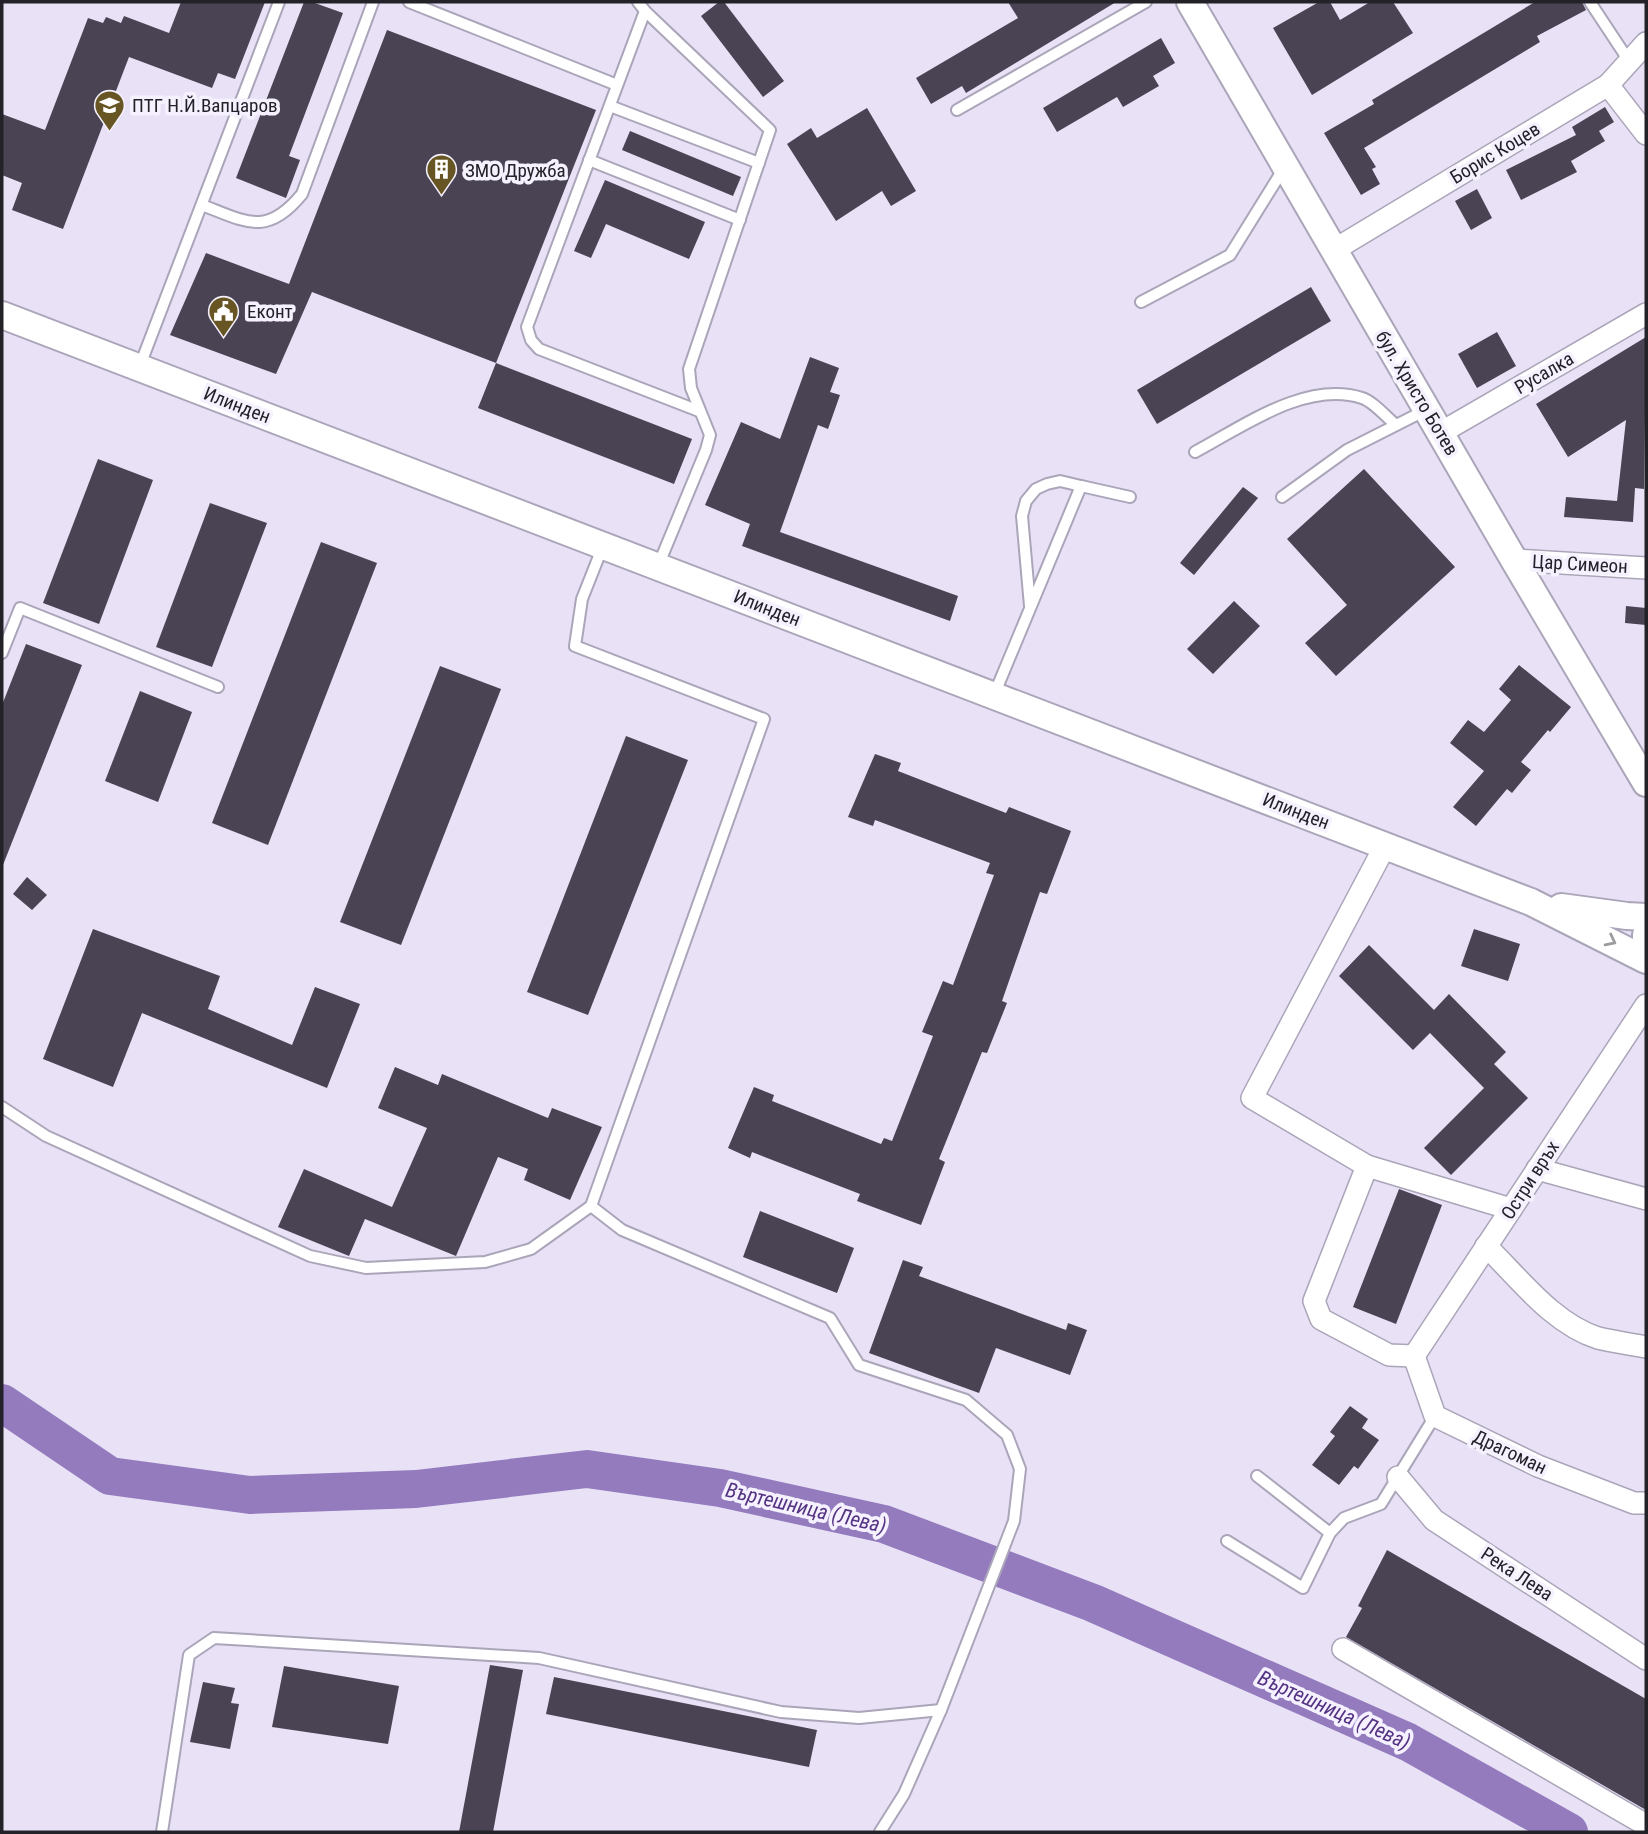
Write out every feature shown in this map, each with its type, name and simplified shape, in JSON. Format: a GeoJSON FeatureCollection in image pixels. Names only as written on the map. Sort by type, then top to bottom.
{"type":"FeatureCollection","features":[{"type":"Feature","properties":{"kind":"street","name":"бул. Христо Ботев"},"geometry":{"type":"LineString","coordinates":[[1190,2],[1646,783]]}},
{"type":"Feature","properties":{"kind":"street","name":"Борис Коцев"},"geometry":{"type":"LineString","coordinates":[[1334,250],[1608,85],[1646,43]]}},
{"type":"Feature","properties":{"kind":"street"},"geometry":{"type":"LineString","coordinates":[[1608,85],[1646,134]]}},
{"type":"Feature","properties":{"kind":"street","name":"Русалка"},"geometry":{"type":"LineString","coordinates":[[1442,432],[1646,314]]}},
{"type":"Feature","properties":{"kind":"street","name":"Илинден"},"geometry":{"type":"LineString","coordinates":[[2,315],[1531,902],[1646,960]]}},
{"type":"Feature","properties":{"kind":"street","name":"Цар Симеон"},"geometry":{"type":"LineString","coordinates":[[1514,560],[1646,568]]}},
{"type":"Feature","properties":{"kind":"street"},"geometry":{"type":"LineString","coordinates":[[1385,846],[1252,1098],[1367,1166],[1511,1209]]}},
{"type":"Feature","properties":{"kind":"street","name":"Илинден"},"geometry":{"type":"LineString","coordinates":[[1531,902],[1646,917]]}},
{"type":"Feature","properties":{"kind":"street","name":"Остри връх"},"geometry":{"type":"LineString","coordinates":[[1414,1356],[1646,1004]]}},
{"type":"Feature","properties":{"kind":"street"},"geometry":{"type":"LineString","coordinates":[[1367,1166],[1314,1301],[1321,1319],[1389,1355],[1414,1356],[1435,1416]]}},
{"type":"Feature","properties":{"kind":"street"},"geometry":{"type":"LineString","coordinates":[[1537,1170],[1646,1199]]}},
{"type":"Feature","properties":{"kind":"street"},"geometry":{"type":"LineString","coordinates":[[1486,1246],[1545,1305],[1566,1321],[1596,1337],[1646,1347]]}},
{"type":"Feature","properties":{"kind":"street","name":"Драгоман"},"geometry":{"type":"LineString","coordinates":[[1435,1416],[1538,1466],[1634,1503],[1646,1503]]}},
{"type":"Feature","properties":{"kind":"street","name":"Река Лева"},"geometry":{"type":"LineString","coordinates":[[1398,1477],[1434,1520],[1646,1659]]}},
{"type":"Feature","properties":{"kind":"street"},"geometry":{"type":"LineString","coordinates":[[1343,1649],[1646,1825]]}},
{"type":"Feature","properties":{"kind":"lane"},"geometry":{"type":"LineString","coordinates":[[139,368],[279,2]]}},
{"type":"Feature","properties":{"kind":"lane"},"geometry":{"type":"LineString","coordinates":[[202,205],[247,223],[262,223],[278,217],[292,207],[302,194],[373,2]]}},
{"type":"Feature","properties":{"kind":"lane"},"geometry":{"type":"LineString","coordinates":[[409,2],[617,85]]}},
{"type":"Feature","properties":{"kind":"lane"},"geometry":{"type":"LineString","coordinates":[[957,110],[1146,2]]}},
{"type":"Feature","properties":{"kind":"lane"},"geometry":{"type":"LineString","coordinates":[[1590,2],[1629,61]]}},
{"type":"Feature","properties":{"kind":"lane"},"geometry":{"type":"LineString","coordinates":[[658,566],[710,435],[691,388],[689,369],[770,130],[642,6],[610,106],[527,327],[530,340],[539,349],[699,411]]}},
{"type":"Feature","properties":{"kind":"lane"},"geometry":{"type":"LineString","coordinates":[[610,106],[759,163]]}},
{"type":"Feature","properties":{"kind":"lane"},"geometry":{"type":"LineString","coordinates":[[589,160],[740,220]]}},
{"type":"Feature","properties":{"kind":"lane"},"geometry":{"type":"LineString","coordinates":[[1141,302],[1230,255],[1285,166]]}},
{"type":"Feature","properties":{"kind":"lane"},"geometry":{"type":"LineString","coordinates":[[1195,452],[1297,400],[1331,394],[1364,398],[1396,425]]}},
{"type":"Feature","properties":{"kind":"lane"},"geometry":{"type":"LineString","coordinates":[[1282,497],[1347,450],[1426,410]]}},
{"type":"Feature","properties":{"kind":"lane"},"geometry":{"type":"LineString","coordinates":[[1030,606],[1022,516],[1026,501],[1036,489],[1060,481],[1130,497]]}},
{"type":"Feature","properties":{"kind":"lane"},"geometry":{"type":"LineString","coordinates":[[994,695],[1081,486]]}},
{"type":"Feature","properties":{"kind":"lane"},"geometry":{"type":"LineString","coordinates":[[2,1107],[46,1136],[310,1256],[366,1268],[485,1262],[531,1250],[590,1206],[764,719],[575,646],[582,599],[603,545]]}},
{"type":"Feature","properties":{"kind":"lane"},"geometry":{"type":"LineString","coordinates":[[2,653],[20,608],[218,687]]}},
{"type":"Feature","properties":{"kind":"lane"},"geometry":{"type":"LineString","coordinates":[[590,1206],[622,1230],[830,1318],[859,1365],[966,1400],[1007,1435],[1020,1469],[1014,1521],[941,1710],[904,1794],[880,1832]]}},
{"type":"Feature","properties":{"kind":"lane"},"geometry":{"type":"LineString","coordinates":[[1227,1541],[1303,1588],[1330,1533],[1343,1518],[1381,1504],[1435,1416]]}},
{"type":"Feature","properties":{"kind":"lane"},"geometry":{"type":"LineString","coordinates":[[1257,1476],[1330,1533]]}},
{"type":"Feature","properties":{"kind":"lane"},"geometry":{"type":"LineString","coordinates":[[162,1832],[189,1654],[214,1638],[539,1658],[781,1712],[859,1718],[941,1710]]}},
{"type":"Feature","properties":{"kind":"building"},"geometry":{"type":"Polygon","coordinates":[[[181,2],[265,2],[235,79],[218,73],[212,88],[129,57],[63,229],[12,210],[22,183],[2,175],[2,114],[45,130],[88,18],[103,23],[106,17],[121,23],[124,16],[169,33],[181,2]]]}},
{"type":"Feature","properties":{"kind":"building"},"geometry":{"type":"Polygon","coordinates":[[[304,2],[312,2],[343,13],[289,156],[300,160],[286,198],[236,178],[304,2]]]}},
{"type":"Feature","properties":{"kind":"building"},"geometry":{"type":"Polygon","coordinates":[[[719,2],[724,2],[784,81],[763,97],[701,16],[719,2]]]}},
{"type":"Feature","properties":{"kind":"building"},"geometry":{"type":"Polygon","coordinates":[[[1008,2],[1116,2],[966,93],[962,86],[931,104],[916,78],[1018,18],[1008,2]]]}},
{"type":"Feature","properties":{"kind":"building"},"geometry":{"type":"Polygon","coordinates":[[[1319,2],[1330,2],[1340,20],[1370,2],[1393,2],[1413,33],[1312,95],[1273,28],[1319,2]]]}},
{"type":"Feature","properties":{"kind":"building"},"geometry":{"type":"Polygon","coordinates":[[[1535,2],[1582,2],[1586,10],[1537,36],[1540,42],[1364,148],[1376,167],[1372,169],[1380,184],[1361,195],[1324,133],[1374,104],[1372,100],[1535,2]]]}},
{"type":"Feature","properties":{"kind":"building","name":"ЗМО Дружба"},"geometry":{"type":"Polygon","coordinates":[[[387,30],[596,110],[496,363],[312,292],[276,374],[170,335],[206,253],[289,284],[387,30]]]}},
{"type":"Feature","properties":{"kind":"building"},"geometry":{"type":"Polygon","coordinates":[[[1161,38],[1175,63],[1153,76],[1159,86],[1123,107],[1117,97],[1057,132],[1043,108],[1161,38]]]}},
{"type":"Feature","properties":{"kind":"building"},"geometry":{"type":"Polygon","coordinates":[[[1605,107],[1614,122],[1599,131],[1605,141],[1571,161],[1577,172],[1521,200],[1506,170],[1576,135],[1572,127],[1605,107]]]}},
{"type":"Feature","properties":{"kind":"building"},"geometry":{"type":"Polygon","coordinates":[[[867,108],[916,191],[891,206],[882,191],[836,221],[787,144],[811,128],[817,138],[867,108]]]}},
{"type":"Feature","properties":{"kind":"building"},"geometry":{"type":"Polygon","coordinates":[[[630,131],[741,177],[733,196],[622,150],[630,131]]]}},
{"type":"Feature","properties":{"kind":"building"},"geometry":{"type":"Polygon","coordinates":[[[605,180],[705,222],[689,259],[606,224],[591,258],[574,251],[605,180]]]}},
{"type":"Feature","properties":{"kind":"building"},"geometry":{"type":"Polygon","coordinates":[[[1477,189],[1492,218],[1471,230],[1455,201],[1477,189]]]}},
{"type":"Feature","properties":{"kind":"building"},"geometry":{"type":"Polygon","coordinates":[[[1311,287],[1331,321],[1157,424],[1137,390],[1311,287]]]}},
{"type":"Feature","properties":{"kind":"building"},"geometry":{"type":"Polygon","coordinates":[[[1497,332],[1516,366],[1477,388],[1458,354],[1497,332]]]}},
{"type":"Feature","properties":{"kind":"building"},"geometry":{"type":"Polygon","coordinates":[[[1646,337],[1644,489],[1635,488],[1633,522],[1564,517],[1566,497],[1617,501],[1626,420],[1568,457],[1536,404],[1646,337]]]}},
{"type":"Feature","properties":{"kind":"building"},"geometry":{"type":"Polygon","coordinates":[[[810,357],[839,368],[830,392],[840,395],[828,429],[818,425],[780,532],[958,596],[950,621],[742,546],[750,524],[705,505],[741,422],[780,439],[810,357]]]}},
{"type":"Feature","properties":{"kind":"building"},"geometry":{"type":"Polygon","coordinates":[[[496,363],[692,439],[674,484],[478,408],[496,363]]]}},
{"type":"Feature","properties":{"kind":"building"},"geometry":{"type":"Polygon","coordinates":[[[98,459],[153,480],[99,624],[43,603],[98,459]]]}},
{"type":"Feature","properties":{"kind":"building"},"geometry":{"type":"Polygon","coordinates":[[[1364,469],[1455,567],[1336,676],[1305,643],[1347,605],[1287,539],[1364,469]]]}},
{"type":"Feature","properties":{"kind":"building"},"geometry":{"type":"Polygon","coordinates":[[[1243,487],[1258,498],[1194,575],[1180,563],[1243,487]]]}},
{"type":"Feature","properties":{"kind":"building"},"geometry":{"type":"Polygon","coordinates":[[[210,503],[267,523],[212,667],[156,647],[210,503]]]}},
{"type":"Feature","properties":{"kind":"building"},"geometry":{"type":"Polygon","coordinates":[[[321,542],[377,563],[268,845],[212,823],[321,542]]]}},
{"type":"Feature","properties":{"kind":"building"},"geometry":{"type":"Polygon","coordinates":[[[1234,601],[1260,626],[1213,674],[1187,649],[1234,601]]]}},
{"type":"Feature","properties":{"kind":"building"},"geometry":{"type":"Polygon","coordinates":[[[1626,606],[1646,608],[1646,625],[1625,623],[1626,606]]]}},
{"type":"Feature","properties":{"kind":"building"},"geometry":{"type":"Polygon","coordinates":[[[26,644],[82,665],[3,865],[2,705],[26,644]]]}},
{"type":"Feature","properties":{"kind":"building"},"geometry":{"type":"Polygon","coordinates":[[[1519,665],[1571,707],[1521,762],[1531,770],[1512,793],[1507,789],[1476,826],[1453,807],[1484,771],[1450,743],[1468,720],[1484,732],[1511,700],[1499,689],[1519,665]]]}},
{"type":"Feature","properties":{"kind":"building"},"geometry":{"type":"Polygon","coordinates":[[[440,666],[501,689],[401,945],[340,922],[440,666]]]}},
{"type":"Feature","properties":{"kind":"building"},"geometry":{"type":"Polygon","coordinates":[[[140,691],[192,712],[158,802],[105,781],[140,691]]]}},
{"type":"Feature","properties":{"kind":"building"},"geometry":{"type":"Polygon","coordinates":[[[626,736],[688,760],[588,1015],[527,992],[626,736]]]}},
{"type":"Feature","properties":{"kind":"building"},"geometry":{"type":"Polygon","coordinates":[[[875,754],[901,763],[898,771],[1006,813],[1009,807],[1071,831],[1047,894],[1040,892],[1002,1001],[1007,1003],[987,1053],[982,1052],[939,1159],[945,1162],[921,1225],[857,1201],[860,1194],[752,1152],[750,1158],[728,1148],[754,1087],[774,1095],[772,1101],[881,1144],[884,1138],[892,1141],[933,1036],[922,1032],[943,981],[953,985],[994,875],[986,873],[990,863],[875,820],[873,826],[848,817],[875,754]]]}},
{"type":"Feature","properties":{"kind":"building"},"geometry":{"type":"Polygon","coordinates":[[[27,877],[47,895],[32,910],[13,894],[27,877]]]}},
{"type":"Feature","properties":{"kind":"building"},"geometry":{"type":"Polygon","coordinates":[[[93,929],[220,976],[208,1009],[292,1045],[315,987],[360,1004],[327,1088],[142,1013],[113,1087],[43,1059],[93,929]]]}},
{"type":"Feature","properties":{"kind":"building"},"geometry":{"type":"Polygon","coordinates":[[[1474,929],[1520,944],[1508,981],[1461,966],[1474,929]]]}},
{"type":"Feature","properties":{"kind":"building"},"geometry":{"type":"Polygon","coordinates":[[[1369,945],[1434,1010],[1449,994],[1506,1052],[1494,1064],[1528,1098],[1451,1175],[1424,1148],[1484,1088],[1430,1033],[1413,1050],[1339,976],[1369,945]]]}},
{"type":"Feature","properties":{"kind":"building"},"geometry":{"type":"Polygon","coordinates":[[[395,1067],[438,1085],[442,1074],[548,1118],[552,1108],[602,1127],[570,1200],[524,1180],[528,1169],[498,1157],[456,1256],[365,1219],[349,1256],[278,1227],[304,1169],[392,1207],[427,1128],[378,1108],[395,1067]]]}},
{"type":"Feature","properties":{"kind":"building"},"geometry":{"type":"Polygon","coordinates":[[[1399,1189],[1442,1205],[1396,1324],[1353,1307],[1399,1189]]]}},
{"type":"Feature","properties":{"kind":"building"},"geometry":{"type":"Polygon","coordinates":[[[760,1211],[854,1248],[837,1293],[743,1257],[760,1211]]]}},
{"type":"Feature","properties":{"kind":"building"},"geometry":{"type":"Polygon","coordinates":[[[903,1260],[923,1267],[919,1276],[1066,1330],[1068,1323],[1087,1330],[1070,1375],[996,1348],[979,1393],[869,1353],[903,1260]]]}},
{"type":"Feature","properties":{"kind":"building"},"geometry":{"type":"Polygon","coordinates":[[[1350,1406],[1368,1419],[1362,1428],[1379,1440],[1358,1469],[1354,1466],[1339,1485],[1312,1465],[1335,1436],[1330,1432],[1350,1406]]]}},
{"type":"Feature","properties":{"kind":"building"},"geometry":{"type":"Polygon","coordinates":[[[1387,1550],[1646,1699],[1646,1810],[1346,1637],[1362,1608],[1358,1606],[1387,1550]]]}},
{"type":"Feature","properties":{"kind":"building"},"geometry":{"type":"Polygon","coordinates":[[[490,1665],[523,1670],[493,1832],[459,1832],[490,1665]]]}},
{"type":"Feature","properties":{"kind":"building"},"geometry":{"type":"Polygon","coordinates":[[[284,1666],[399,1686],[388,1744],[272,1727],[284,1666]]]}},
{"type":"Feature","properties":{"kind":"building"},"geometry":{"type":"Polygon","coordinates":[[[554,1677],[817,1730],[809,1767],[546,1714],[554,1677]]]}},
{"type":"Feature","properties":{"kind":"building"},"geometry":{"type":"Polygon","coordinates":[[[203,1682],[235,1688],[231,1703],[239,1704],[230,1749],[190,1742],[203,1682]]]}},
{"type":"Feature","properties":{"kind":"waterway","name":"Въртешница (Лева)"},"geometry":{"type":"LineString","coordinates":[[2,1403],[110,1476],[250,1495],[416,1489],[587,1469],[720,1488],[884,1524],[1093,1603],[1408,1742],[1569,1832]]}},
{"type":"Feature","properties":{"kind":"place","name":"ПТГ Н.Й.Вапцаров"},"geometry":{"type":"Point","coordinates":[109,132]}},
{"type":"Feature","properties":{"kind":"place","name":"ЗМО Дружба"},"geometry":{"type":"Point","coordinates":[442,197]}},
{"type":"Feature","properties":{"kind":"place","name":"Еконт"},"geometry":{"type":"Point","coordinates":[224,338]}}]}
